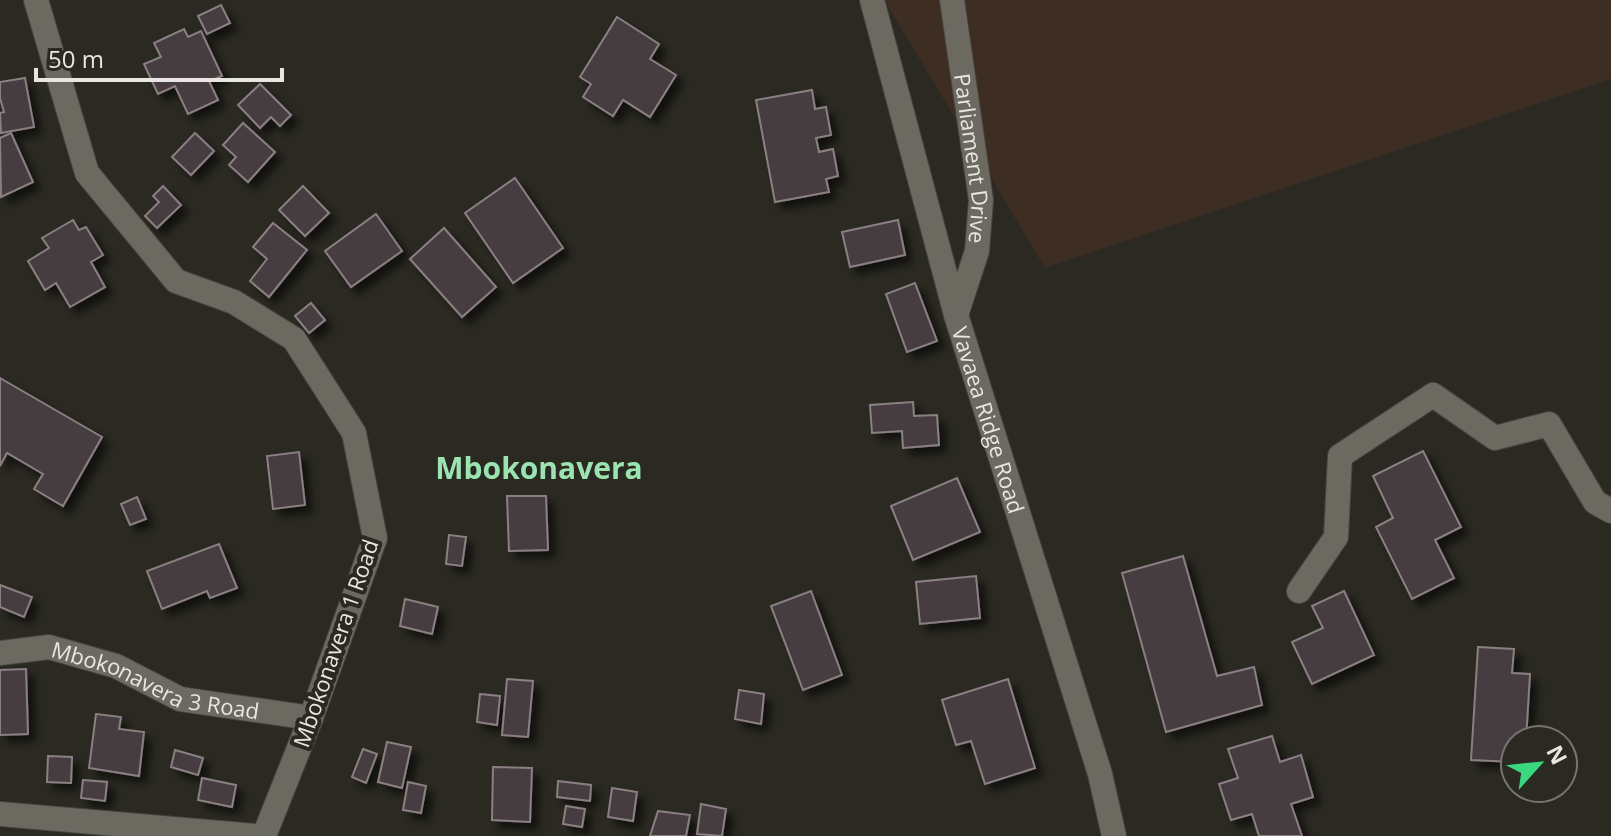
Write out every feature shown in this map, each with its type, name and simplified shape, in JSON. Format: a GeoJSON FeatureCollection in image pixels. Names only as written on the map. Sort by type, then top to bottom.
{"type":"FeatureCollection","features":[{"type":"Feature","properties":{"kind":"street","name":"Mbokonavera 1 Road"},"geometry":{"type":"LineString","coordinates":[[36,0],[87,173],[176,281],[234,302],[294,339],[354,433],[375,538],[311,718],[264,836]]}},
{"type":"Feature","properties":{"kind":"street","name":"Vavaea Ridge Road"},"geometry":{"type":"LineString","coordinates":[[872,0],[956,315],[1100,774],[1114,836]]}},
{"type":"Feature","properties":{"kind":"street","name":"Parliament Drive"},"geometry":{"type":"LineString","coordinates":[[952,0],[981,200],[977,251],[956,315]]}},
{"type":"Feature","properties":{"kind":"street"},"geometry":{"type":"LineString","coordinates":[[1299,591],[1336,537],[1340,456],[1433,395],[1495,438],[1549,424],[1595,502],[1611,511]]}},
{"type":"Feature","properties":{"kind":"street","name":"Mbokonavera 3 Road"},"geometry":{"type":"LineString","coordinates":[[0,653],[49,647],[116,666],[180,699],[311,718]]}},
{"type":"Feature","properties":{"kind":"street"},"geometry":{"type":"LineString","coordinates":[[0,814],[255,836]]}},
{"type":"Feature","properties":{"kind":"shaded area"},"geometry":{"type":"Polygon","coordinates":[[[884,0],[1611,0],[1611,79],[1045,268],[884,0]]]}},
{"type":"Feature","properties":{"kind":"building"},"geometry":{"type":"Polygon","coordinates":[[[221,5],[230,23],[207,34],[198,16],[221,5]]]}},
{"type":"Feature","properties":{"kind":"building"},"geometry":{"type":"Polygon","coordinates":[[[617,17],[659,44],[650,59],[676,75],[650,117],[623,100],[613,116],[583,97],[591,84],[580,77],[617,17]]]}},
{"type":"Feature","properties":{"kind":"building"},"geometry":{"type":"Polygon","coordinates":[[[184,29],[188,37],[201,31],[222,76],[209,81],[218,100],[188,114],[175,86],[158,94],[144,64],[161,57],[154,43],[184,29]]]}},
{"type":"Feature","properties":{"kind":"building"},"geometry":{"type":"Polygon","coordinates":[[[25,78],[34,127],[1,133],[0,113],[4,112],[0,82],[25,78]]]}},
{"type":"Feature","properties":{"kind":"building"},"geometry":{"type":"Polygon","coordinates":[[[260,84],[291,115],[280,126],[271,117],[260,128],[238,105],[260,84]]]}},
{"type":"Feature","properties":{"kind":"building"},"geometry":{"type":"Polygon","coordinates":[[[812,90],[815,109],[826,107],[831,135],[816,138],[819,152],[833,149],[838,176],[826,179],[829,192],[775,202],[756,100],[812,90]]]}},
{"type":"Feature","properties":{"kind":"building"},"geometry":{"type":"Polygon","coordinates":[[[243,123],[275,152],[248,182],[229,165],[236,157],[223,145],[243,123]]]}},
{"type":"Feature","properties":{"kind":"building"},"geometry":{"type":"Polygon","coordinates":[[[11,133],[33,182],[1,197],[0,138],[11,133]]]}},
{"type":"Feature","properties":{"kind":"building"},"geometry":{"type":"Polygon","coordinates":[[[195,133],[214,151],[191,175],[172,157],[195,133]]]}},
{"type":"Feature","properties":{"kind":"building"},"geometry":{"type":"Polygon","coordinates":[[[515,178],[563,248],[513,283],[465,213],[515,178]]]}},
{"type":"Feature","properties":{"kind":"building"},"geometry":{"type":"Polygon","coordinates":[[[163,186],[181,205],[157,228],[145,216],[159,202],[153,196],[163,186]]]}},
{"type":"Feature","properties":{"kind":"building"},"geometry":{"type":"Polygon","coordinates":[[[303,186],[329,213],[305,236],[279,210],[303,186]]]}},
{"type":"Feature","properties":{"kind":"building"},"geometry":{"type":"Polygon","coordinates":[[[376,214],[402,251],[351,287],[325,251],[376,214]]]}},
{"type":"Feature","properties":{"kind":"building"},"geometry":{"type":"Polygon","coordinates":[[[73,220],[79,230],[86,227],[103,255],[91,262],[105,287],[70,307],[56,283],[45,290],[28,261],[49,248],[42,238],[73,220]]]}},
{"type":"Feature","properties":{"kind":"building"},"geometry":{"type":"Polygon","coordinates":[[[898,220],[905,255],[850,267],[842,232],[898,220]]]}},
{"type":"Feature","properties":{"kind":"building"},"geometry":{"type":"Polygon","coordinates":[[[273,223],[307,250],[269,297],[250,281],[267,259],[253,247],[273,223]]]}},
{"type":"Feature","properties":{"kind":"building"},"geometry":{"type":"Polygon","coordinates":[[[444,228],[496,287],[462,317],[410,259],[444,228]]]}},
{"type":"Feature","properties":{"kind":"building"},"geometry":{"type":"Polygon","coordinates":[[[915,283],[937,341],[907,352],[886,294],[915,283]]]}},
{"type":"Feature","properties":{"kind":"building"},"geometry":{"type":"Polygon","coordinates":[[[311,303],[325,320],[309,333],[295,316],[311,303]]]}},
{"type":"Feature","properties":{"kind":"building"},"geometry":{"type":"Polygon","coordinates":[[[0,378],[102,437],[63,506],[34,489],[43,474],[7,453],[0,466],[0,378]]]}},
{"type":"Feature","properties":{"kind":"building"},"geometry":{"type":"Polygon","coordinates":[[[913,402],[914,416],[937,415],[939,445],[903,448],[902,431],[872,433],[870,405],[913,402]]]}},
{"type":"Feature","properties":{"kind":"building"},"geometry":{"type":"Polygon","coordinates":[[[1423,451],[1461,527],[1435,540],[1454,578],[1412,599],[1376,527],[1393,518],[1373,476],[1423,451]]]}},
{"type":"Feature","properties":{"kind":"building"},"geometry":{"type":"Polygon","coordinates":[[[299,452],[305,505],[273,509],[267,456],[299,452]]]}},
{"type":"Feature","properties":{"kind":"building"},"geometry":{"type":"Polygon","coordinates":[[[957,478],[980,532],[913,560],[891,506],[957,478]]]}},
{"type":"Feature","properties":{"kind":"building"},"geometry":{"type":"Polygon","coordinates":[[[507,496],[546,496],[548,550],[509,551],[507,496]]]}},
{"type":"Feature","properties":{"kind":"building"},"geometry":{"type":"Polygon","coordinates":[[[137,497],[146,519],[130,525],[121,504],[137,497]]]}},
{"type":"Feature","properties":{"kind":"building"},"geometry":{"type":"Polygon","coordinates":[[[449,535],[466,537],[462,566],[446,564],[449,535]]]}},
{"type":"Feature","properties":{"kind":"building"},"geometry":{"type":"Polygon","coordinates":[[[219,544],[237,588],[210,598],[207,591],[162,609],[147,571],[219,544]]]}},
{"type":"Feature","properties":{"kind":"building"},"geometry":{"type":"Polygon","coordinates":[[[1183,556],[1217,676],[1254,667],[1262,705],[1166,732],[1122,573],[1183,556]]]}},
{"type":"Feature","properties":{"kind":"building"},"geometry":{"type":"Polygon","coordinates":[[[976,576],[980,618],[920,624],[916,582],[976,576]]]}},
{"type":"Feature","properties":{"kind":"building"},"geometry":{"type":"Polygon","coordinates":[[[0,585],[32,597],[24,617],[0,607],[0,585]]]}},
{"type":"Feature","properties":{"kind":"building"},"geometry":{"type":"Polygon","coordinates":[[[811,591],[842,675],[803,690],[771,606],[811,591]]]}},
{"type":"Feature","properties":{"kind":"building"},"geometry":{"type":"Polygon","coordinates":[[[1344,591],[1374,655],[1312,684],[1292,642],[1323,628],[1312,606],[1344,591]]]}},
{"type":"Feature","properties":{"kind":"building"},"geometry":{"type":"Polygon","coordinates":[[[405,599],[438,607],[432,634],[400,626],[405,599]]]}},
{"type":"Feature","properties":{"kind":"building"},"geometry":{"type":"Polygon","coordinates":[[[1478,647],[1514,649],[1512,673],[1530,674],[1527,724],[1499,724],[1499,761],[1471,760],[1478,647]]]}},
{"type":"Feature","properties":{"kind":"building"},"geometry":{"type":"Polygon","coordinates":[[[26,669],[28,734],[0,735],[0,670],[26,669]]]}},
{"type":"Feature","properties":{"kind":"building"},"geometry":{"type":"Polygon","coordinates":[[[507,679],[533,681],[528,737],[502,735],[507,679]]]}},
{"type":"Feature","properties":{"kind":"building"},"geometry":{"type":"Polygon","coordinates":[[[1008,679],[1035,768],[985,784],[971,741],[956,745],[942,700],[1008,679]]]}},
{"type":"Feature","properties":{"kind":"building"},"geometry":{"type":"Polygon","coordinates":[[[739,690],[764,694],[761,724],[735,719],[739,690]]]}},
{"type":"Feature","properties":{"kind":"building"},"geometry":{"type":"Polygon","coordinates":[[[480,694],[500,696],[497,725],[477,722],[480,694]]]}},
{"type":"Feature","properties":{"kind":"building"},"geometry":{"type":"Polygon","coordinates":[[[96,714],[121,717],[119,729],[144,732],[139,776],[89,768],[96,714]]]}},
{"type":"Feature","properties":{"kind":"building"},"geometry":{"type":"Polygon","coordinates":[[[1272,736],[1280,762],[1301,755],[1313,797],[1291,804],[1302,836],[1259,836],[1252,814],[1231,820],[1219,784],[1238,778],[1228,749],[1272,736]]]}},
{"type":"Feature","properties":{"kind":"building"},"geometry":{"type":"Polygon","coordinates":[[[387,742],[411,747],[402,788],[378,782],[387,742]]]}},
{"type":"Feature","properties":{"kind":"building"},"geometry":{"type":"Polygon","coordinates":[[[363,749],[377,754],[366,783],[352,777],[363,749]]]}},
{"type":"Feature","properties":{"kind":"building"},"geometry":{"type":"Polygon","coordinates":[[[175,750],[203,758],[198,775],[171,767],[175,750]]]}},
{"type":"Feature","properties":{"kind":"building"},"geometry":{"type":"Polygon","coordinates":[[[48,756],[72,757],[71,783],[47,782],[48,756]]]}},
{"type":"Feature","properties":{"kind":"building"},"geometry":{"type":"Polygon","coordinates":[[[493,767],[532,768],[530,822],[492,820],[493,767]]]}},
{"type":"Feature","properties":{"kind":"building"},"geometry":{"type":"Polygon","coordinates":[[[202,778],[236,785],[232,807],[198,800],[202,778]]]}},
{"type":"Feature","properties":{"kind":"building"},"geometry":{"type":"Polygon","coordinates":[[[83,780],[107,782],[105,801],[81,798],[83,780]]]}},
{"type":"Feature","properties":{"kind":"building"},"geometry":{"type":"Polygon","coordinates":[[[558,781],[591,785],[590,801],[557,797],[558,781]]]}},
{"type":"Feature","properties":{"kind":"building"},"geometry":{"type":"Polygon","coordinates":[[[408,782],[426,786],[421,813],[403,810],[408,782]]]}},
{"type":"Feature","properties":{"kind":"building"},"geometry":{"type":"Polygon","coordinates":[[[612,788],[637,792],[633,821],[608,817],[612,788]]]}},
{"type":"Feature","properties":{"kind":"building"},"geometry":{"type":"Polygon","coordinates":[[[701,804],[726,809],[722,836],[697,834],[701,804]]]}},
{"type":"Feature","properties":{"kind":"building"},"geometry":{"type":"Polygon","coordinates":[[[566,806],[585,809],[582,827],[563,824],[566,806]]]}},
{"type":"Feature","properties":{"kind":"building"},"geometry":{"type":"Polygon","coordinates":[[[658,811],[690,815],[686,836],[650,836],[658,811]]]}},
{"type":"Feature","properties":{"kind":"district","name":"Mbokonavera"},"geometry":{"type":"Point","coordinates":[539,467]}}]}
